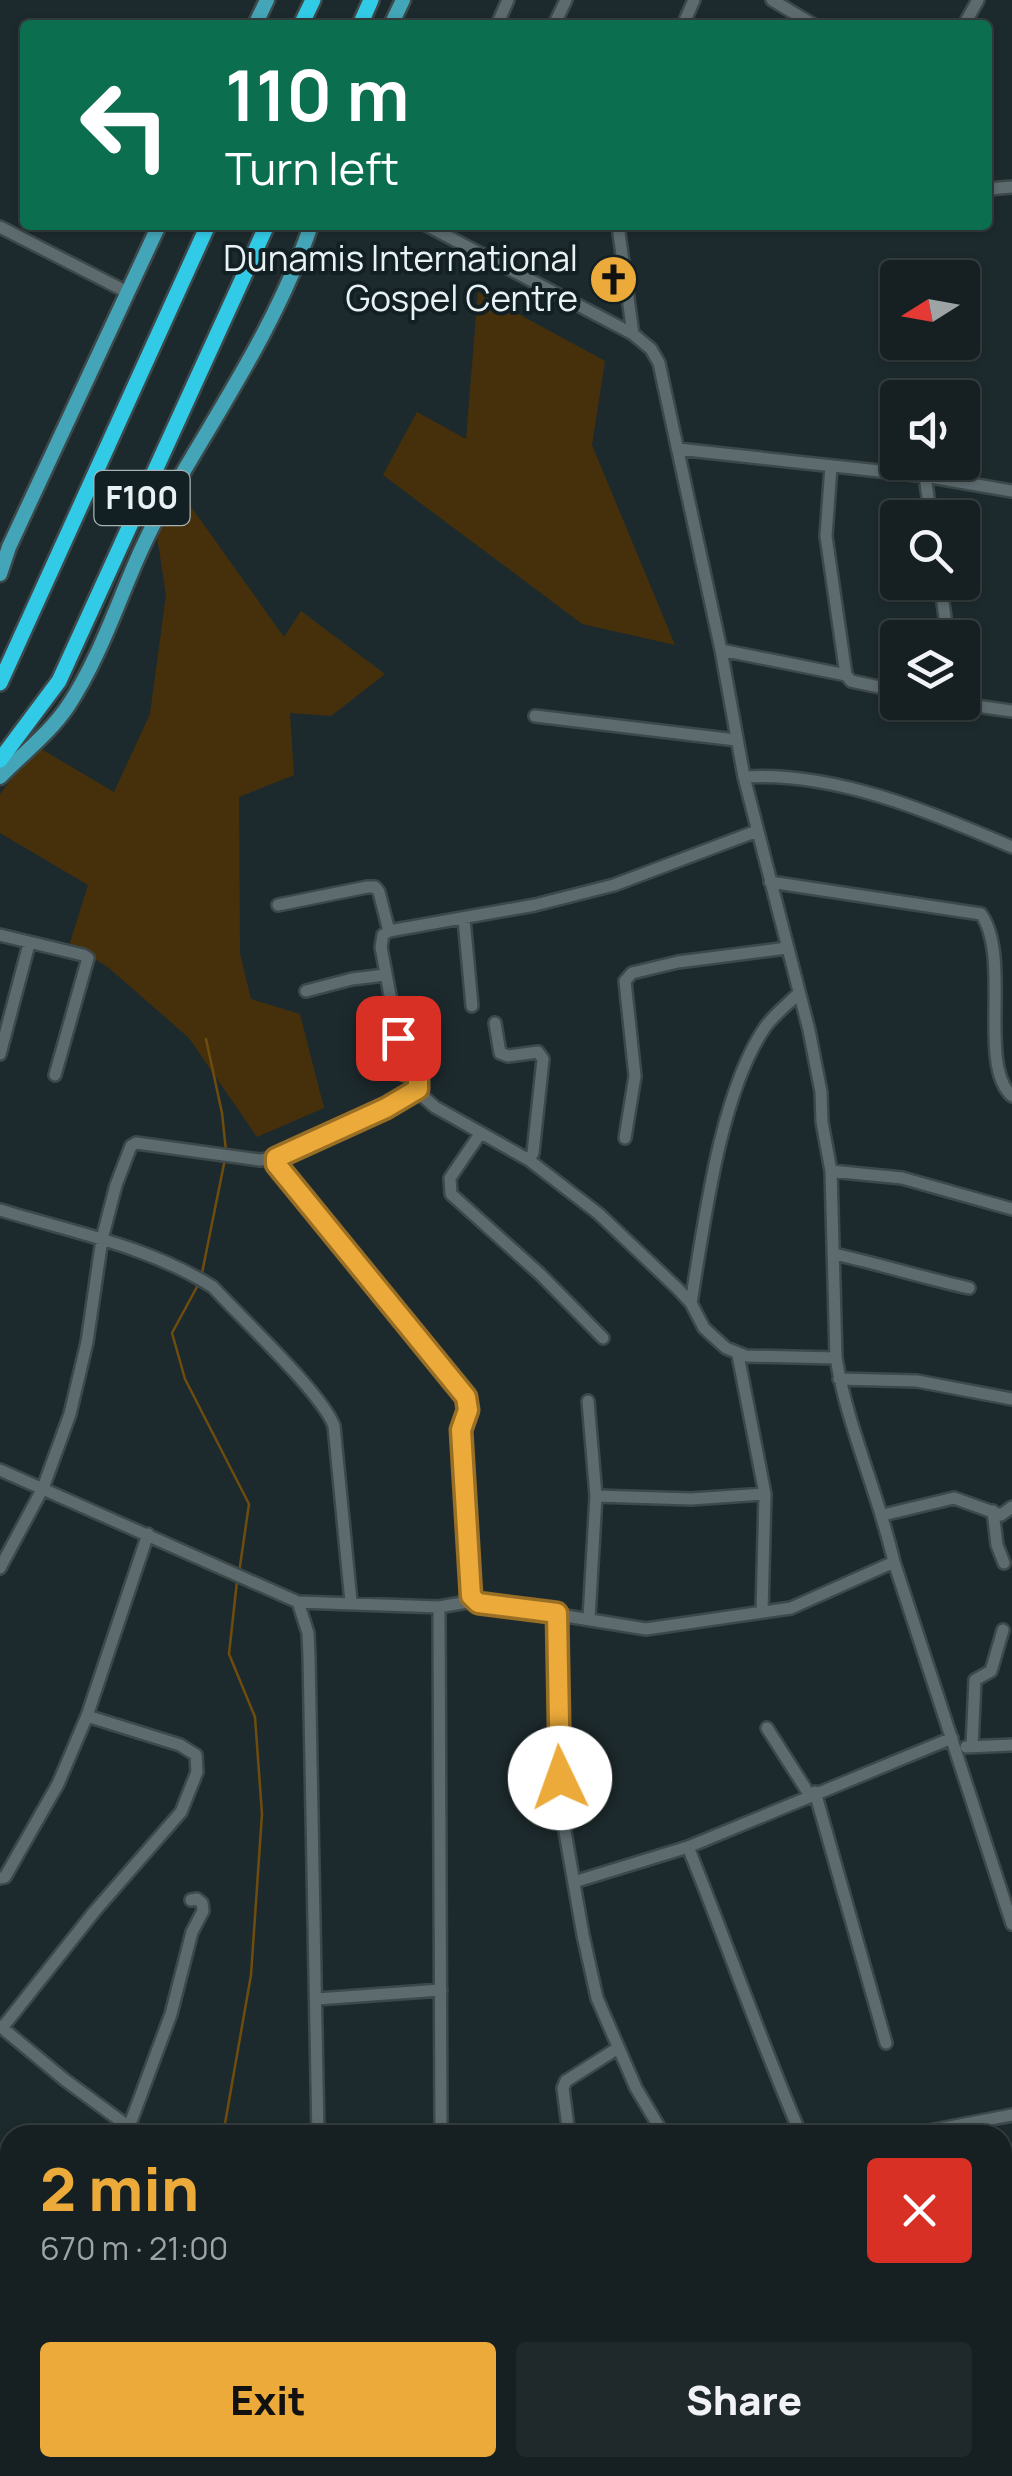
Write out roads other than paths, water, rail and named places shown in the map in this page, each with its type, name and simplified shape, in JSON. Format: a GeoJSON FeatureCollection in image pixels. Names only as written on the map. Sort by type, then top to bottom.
{"type":"FeatureCollection","features":[{"type":"Feature","properties":{"kind":"highway","name":"F100"},"geometry":{"type":"LineString","coordinates":[[0,682],[206,230]]}},
{"type":"Feature","properties":{"kind":"highway","name":"F100"},"geometry":{"type":"LineString","coordinates":[[0,760],[59,681],[265,230]]}},
{"type":"Feature","properties":{"kind":"main road"},"geometry":{"type":"LineString","coordinates":[[0,574],[4,547],[158,230]]}},
{"type":"Feature","properties":{"kind":"main road"},"geometry":{"type":"LineString","coordinates":[[0,777],[66,708],[91,667],[162,509],[224,408],[287,283],[309,230]]}},
{"type":"Feature","properties":{"kind":"street"},"geometry":{"type":"LineString","coordinates":[[772,0],[796,6]]}},
{"type":"Feature","properties":{"kind":"street"},"geometry":{"type":"LineString","coordinates":[[0,227],[128,292]]}},
{"type":"Feature","properties":{"kind":"street"},"geometry":{"type":"LineString","coordinates":[[436,230],[634,334],[651,348],[660,363],[744,777],[816,1062],[830,1170],[840,1379],[852,1431],[884,1515],[894,1562],[1012,1924]]}},
{"type":"Feature","properties":{"kind":"street"},"geometry":{"type":"LineString","coordinates":[[619,230],[634,334]]}},
{"type":"Feature","properties":{"kind":"street"},"geometry":{"type":"LineString","coordinates":[[678,448],[880,471]]}},
{"type":"Feature","properties":{"kind":"street"},"geometry":{"type":"LineString","coordinates":[[831,466],[826,536],[846,675]]}},
{"type":"Feature","properties":{"kind":"street"},"geometry":{"type":"LineString","coordinates":[[948,480],[1012,491]]}},
{"type":"Feature","properties":{"kind":"street"},"geometry":{"type":"LineString","coordinates":[[721,650],[846,675],[852,681],[880,687]]}},
{"type":"Feature","properties":{"kind":"street"},"geometry":{"type":"LineString","coordinates":[[980,706],[1012,711]]}},
{"type":"Feature","properties":{"kind":"street"},"geometry":{"type":"LineString","coordinates":[[535,716],[736,740]]}},
{"type":"Feature","properties":{"kind":"street"},"geometry":{"type":"LineString","coordinates":[[744,777],[791,779],[905,802],[1012,847]]}},
{"type":"Feature","properties":{"kind":"street"},"geometry":{"type":"LineString","coordinates":[[418,1072],[404,1070],[385,975],[381,940],[388,931],[464,919],[614,885],[757,831]]}},
{"type":"Feature","properties":{"kind":"street"},"geometry":{"type":"LineString","coordinates":[[770,882],[981,914],[988,930],[997,980],[999,1077],[1012,1096]]}},
{"type":"Feature","properties":{"kind":"street"},"geometry":{"type":"LineString","coordinates":[[278,904],[375,888],[380,892],[388,931]]}},
{"type":"Feature","properties":{"kind":"street"},"geometry":{"type":"LineString","coordinates":[[464,919],[472,1006]]}},
{"type":"Feature","properties":{"kind":"street"},"geometry":{"type":"LineString","coordinates":[[0,935],[88,958],[55,1075]]}},
{"type":"Feature","properties":{"kind":"street"},"geometry":{"type":"LineString","coordinates":[[0,1054],[29,944]]}},
{"type":"Feature","properties":{"kind":"street"},"geometry":{"type":"LineString","coordinates":[[625,1138],[634,1076],[625,982],[632,972],[786,948]]}},
{"type":"Feature","properties":{"kind":"street"},"geometry":{"type":"LineString","coordinates":[[306,990],[385,975]]}},
{"type":"Feature","properties":{"kind":"street"},"geometry":{"type":"LineString","coordinates":[[997,980],[1012,982]]}},
{"type":"Feature","properties":{"kind":"street"},"geometry":{"type":"LineString","coordinates":[[691,1303],[710,1192],[739,1081],[768,1024],[799,993]]}},
{"type":"Feature","properties":{"kind":"street"},"geometry":{"type":"LineString","coordinates":[[496,1023],[500,1053],[508,1056],[538,1052],[543,1059],[530,1160]]}},
{"type":"Feature","properties":{"kind":"street"},"geometry":{"type":"LineString","coordinates":[[409,1024],[418,1089],[435,1107],[530,1160],[600,1214],[691,1303],[710,1335],[738,1355],[836,1358]]}},
{"type":"Feature","properties":{"kind":"street"},"geometry":{"type":"LineString","coordinates":[[0,1568],[43,1488],[70,1414],[102,1239],[116,1184],[131,1146],[141,1143],[276,1158],[386,1108],[418,1089]]}},
{"type":"Feature","properties":{"kind":"street"},"geometry":{"type":"LineString","coordinates":[[480,1134],[450,1178],[451,1194],[541,1275],[603,1338]]}},
{"type":"Feature","properties":{"kind":"street"},"geometry":{"type":"LineString","coordinates":[[276,1158],[285,1178],[466,1397],[468,1410],[461,1430],[470,1589],[474,1601]]}},
{"type":"Feature","properties":{"kind":"street"},"geometry":{"type":"LineString","coordinates":[[830,1170],[902,1178],[1012,1209]]}},
{"type":"Feature","properties":{"kind":"street"},"geometry":{"type":"LineString","coordinates":[[0,1210],[150,1254],[202,1280],[304,1385],[332,1419],[351,1602]]}},
{"type":"Feature","properties":{"kind":"street"},"geometry":{"type":"LineString","coordinates":[[834,1254],[969,1288]]}},
{"type":"Feature","properties":{"kind":"street"},"geometry":{"type":"LineString","coordinates":[[738,1355],[765,1494],[762,1612]]}},
{"type":"Feature","properties":{"kind":"street"},"geometry":{"type":"LineString","coordinates":[[840,1379],[918,1381],[1012,1399]]}},
{"type":"Feature","properties":{"kind":"street"},"geometry":{"type":"LineString","coordinates":[[588,1401],[596,1496],[588,1618]]}},
{"type":"Feature","properties":{"kind":"street"},"geometry":{"type":"LineString","coordinates":[[0,1470],[298,1602],[438,1607],[474,1601],[646,1629],[791,1608],[894,1562]]}},
{"type":"Feature","properties":{"kind":"street"},"geometry":{"type":"LineString","coordinates":[[596,1496],[691,1499],[765,1494]]}},
{"type":"Feature","properties":{"kind":"street"},"geometry":{"type":"LineString","coordinates":[[884,1515],[954,1498],[1000,1516],[1012,1507]]}},
{"type":"Feature","properties":{"kind":"street"},"geometry":{"type":"LineString","coordinates":[[993,1511],[1004,1564]]}},
{"type":"Feature","properties":{"kind":"street"},"geometry":{"type":"LineString","coordinates":[[0,1878],[5,1877],[58,1784],[87,1716],[148,1534]]}},
{"type":"Feature","properties":{"kind":"street"},"geometry":{"type":"LineString","coordinates":[[298,1602],[308,1634],[318,2125]]}},
{"type":"Feature","properties":{"kind":"street"},"geometry":{"type":"LineString","coordinates":[[438,1607],[441,2125]]}},
{"type":"Feature","properties":{"kind":"street"},"geometry":{"type":"LineString","coordinates":[[557,1613],[561,1809],[574,1882],[597,1998],[636,2088],[658,2125]]}},
{"type":"Feature","properties":{"kind":"street"},"geometry":{"type":"LineString","coordinates":[[972,1746],[975,1680],[991,1671],[1002,1630]]}},
{"type":"Feature","properties":{"kind":"street"},"geometry":{"type":"LineString","coordinates":[[87,1716],[192,1751],[198,1759],[197,1772],[181,1812],[1,2027],[120,2125]]}},
{"type":"Feature","properties":{"kind":"street"},"geometry":{"type":"LineString","coordinates":[[767,1728],[812,1793],[886,2043]]}},
{"type":"Feature","properties":{"kind":"street"},"geometry":{"type":"LineString","coordinates":[[574,1882],[688,1847],[812,1793],[954,1743],[1012,1745]]}},
{"type":"Feature","properties":{"kind":"street"},"geometry":{"type":"LineString","coordinates":[[688,1847],[797,2125]]}},
{"type":"Feature","properties":{"kind":"street"},"geometry":{"type":"LineString","coordinates":[[130,2125],[172,2014],[192,1932],[204,1911],[202,1903],[192,1900]]}},
{"type":"Feature","properties":{"kind":"street"},"geometry":{"type":"LineString","coordinates":[[317,1999],[441,1990]]}},
{"type":"Feature","properties":{"kind":"street"},"geometry":{"type":"LineString","coordinates":[[568,2125],[563,2088],[566,2081],[618,2048]]}},
{"type":"Feature","properties":{"kind":"street"},"geometry":{"type":"LineString","coordinates":[[973,2125],[1012,2115]]}},
{"type":"Feature","properties":{"kind":"waterway"},"geometry":{"type":"LineString","coordinates":[[206,1039],[226,1151]]}},
{"type":"Feature","properties":{"kind":"waterway"},"geometry":{"type":"LineString","coordinates":[[202,1273],[225,1159]]}},
{"type":"Feature","properties":{"kind":"waterway"},"geometry":{"type":"LineString","coordinates":[[198,1285],[172,1333],[185,1379],[249,1504],[239,1573]]}},
{"type":"Feature","properties":{"kind":"waterway"},"geometry":{"type":"LineString","coordinates":[[225,2125],[251,1975],[262,1814],[255,1717],[229,1654],[237,1581]]}},
{"type":"Feature","properties":{"kind":"place","name":"Dunamis International Gospel Centre"},"geometry":{"type":"Point","coordinates":[613,279]}}]}
